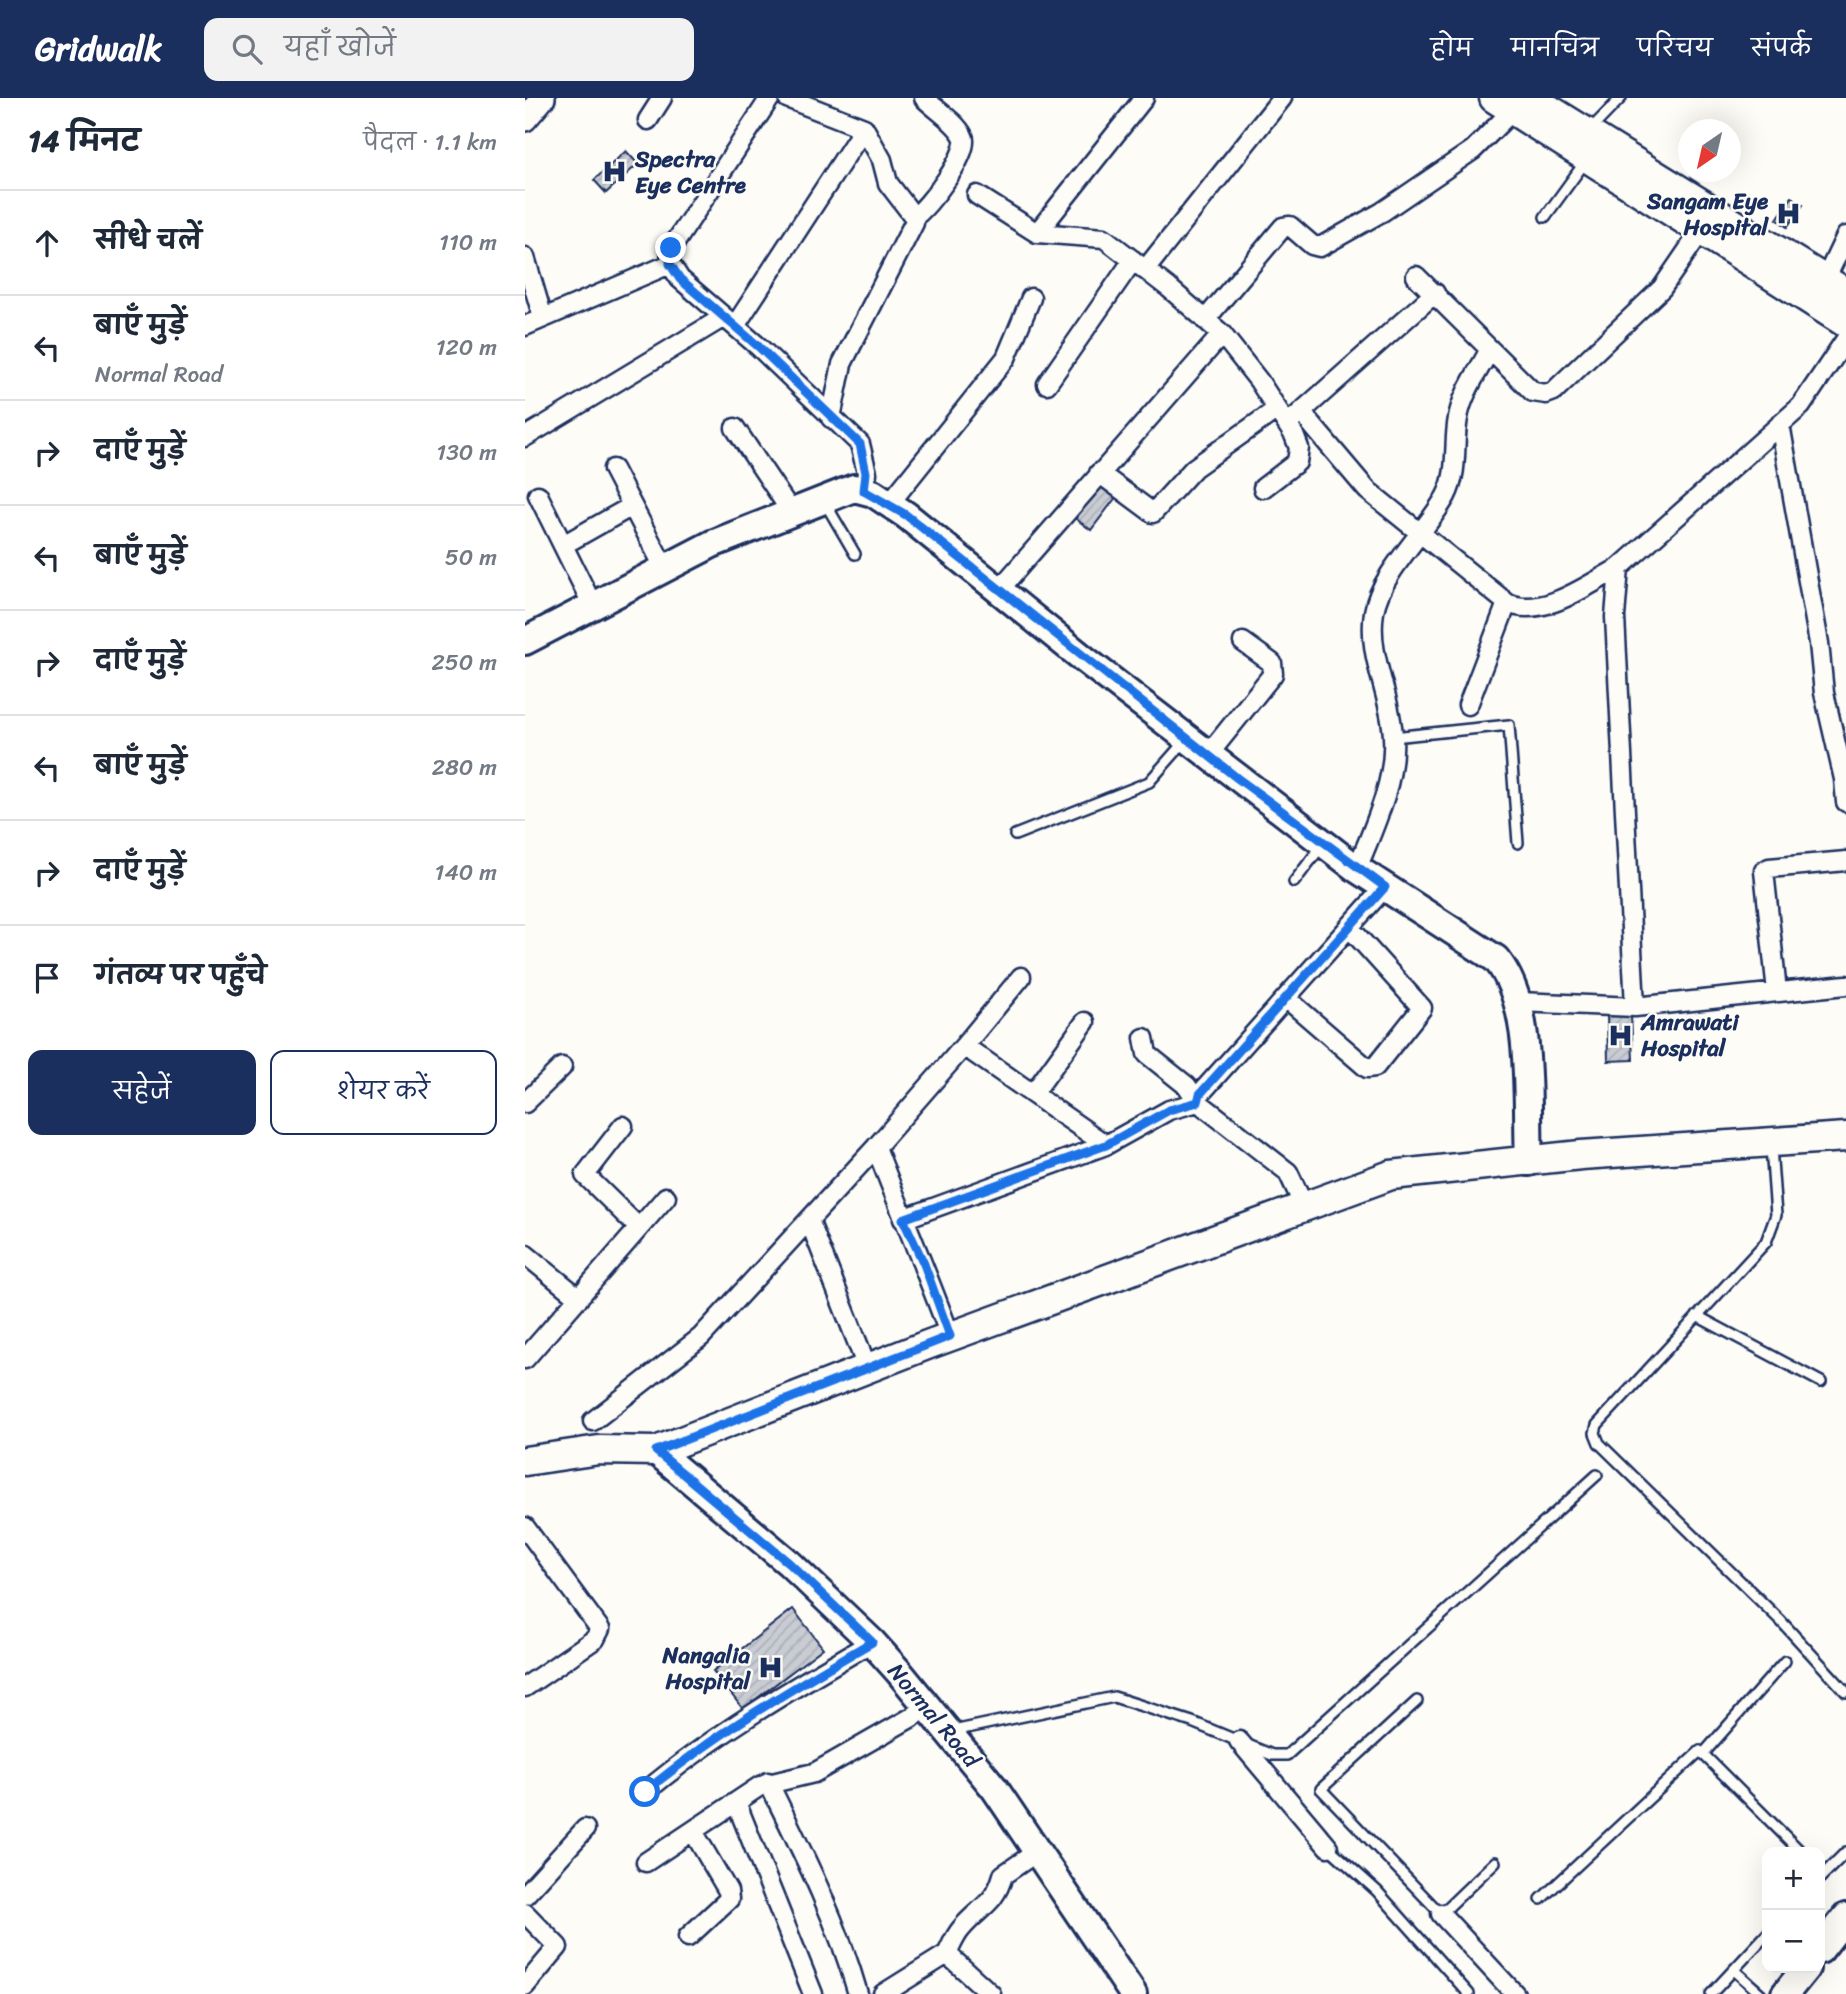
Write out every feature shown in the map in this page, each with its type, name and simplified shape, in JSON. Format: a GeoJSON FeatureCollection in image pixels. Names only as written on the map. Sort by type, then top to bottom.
{"type":"FeatureCollection","features":[{"type":"Feature","properties":{"kind":"main road"},"geometry":{"type":"LineString","coordinates":[[1513,102],[1836,302]]}},
{"type":"Feature","properties":{"kind":"main road"},"geometry":{"type":"LineString","coordinates":[[1587,146],[1701,231],[1836,302]]}},
{"type":"Feature","properties":{"kind":"main road"},"geometry":{"type":"LineString","coordinates":[[525,641],[712,544],[854,488],[864,491],[889,504],[1207,755],[1357,869],[1496,959],[1509,975],[1519,1002],[1529,1162]]}},
{"type":"Feature","properties":{"kind":"main road"},"geometry":{"type":"LineString","coordinates":[[525,1461],[599,1450],[656,1451],[867,1367],[1391,1175],[1771,1141],[1846,1137]]}},
{"type":"Feature","properties":{"kind":"main road","name":"Normal Road"},"geometry":{"type":"LineString","coordinates":[[656,1451],[789,1563],[872,1642],[995,1789],[1133,1994]]}},
{"type":"Feature","properties":{"kind":"main road"},"geometry":{"type":"LineString","coordinates":[[1825,1944],[1846,1917]]}},
{"type":"Feature","properties":{"kind":"main road"},"geometry":{"type":"LineString","coordinates":[[1785,1994],[1802,1973]]}},
{"type":"Feature","properties":{"kind":"street"},"geometry":{"type":"LineString","coordinates":[[525,119],[543,98]]}},
{"type":"Feature","properties":{"kind":"street"},"geometry":{"type":"LineString","coordinates":[[648,120],[662,98]]}},
{"type":"Feature","properties":{"kind":"street"},"geometry":{"type":"LineString","coordinates":[[770,98],[671,248],[670,264],[680,279],[860,444],[866,473],[864,491]]}},
{"type":"Feature","properties":{"kind":"street"},"geometry":{"type":"LineString","coordinates":[[787,98],[864,128],[882,160],[888,183],[914,217],[914,223],[842,364],[831,418]]}},
{"type":"Feature","properties":{"kind":"street"},"geometry":{"type":"LineString","coordinates":[[914,217],[923,212],[945,181],[965,145],[963,135],[924,98]]}},
{"type":"Feature","properties":{"kind":"street"},"geometry":{"type":"LineString","coordinates":[[1037,233],[1144,98]]}},
{"type":"Feature","properties":{"kind":"street"},"geometry":{"type":"LineString","coordinates":[[1047,384],[1139,265],[1282,98]]}},
{"type":"Feature","properties":{"kind":"street"},"geometry":{"type":"LineString","coordinates":[[1205,320],[1283,227],[1290,226],[1312,245],[1320,247],[1382,212],[1473,150],[1513,102]]}},
{"type":"Feature","properties":{"kind":"street"},"geometry":{"type":"LineString","coordinates":[[525,437],[730,322],[864,128]]}},
{"type":"Feature","properties":{"kind":"street"},"geometry":{"type":"LineString","coordinates":[[977,195],[1037,233],[1104,238],[1222,334],[1288,415],[1367,490],[1507,603],[1517,607],[1532,607],[1562,599],[1619,568],[1801,406],[1844,352]]}},
{"type":"Feature","properties":{"kind":"street"},"geometry":{"type":"LineString","coordinates":[[1416,276],[1533,392],[1546,394],[1554,391],[1662,288],[1701,231]]}},
{"type":"Feature","properties":{"kind":"street"},"geometry":{"type":"LineString","coordinates":[[1836,302],[1846,236]]}},
{"type":"Feature","properties":{"kind":"street"},"geometry":{"type":"LineString","coordinates":[[525,257],[543,318]]}},
{"type":"Feature","properties":{"kind":"street"},"geometry":{"type":"LineString","coordinates":[[525,326],[670,264]]}},
{"type":"Feature","properties":{"kind":"street"},"geometry":{"type":"LineString","coordinates":[[1099,473],[1153,513],[1194,468],[1288,415],[1435,293]]}},
{"type":"Feature","properties":{"kind":"street"},"geometry":{"type":"LineString","coordinates":[[889,504],[1006,358],[1031,298]]}},
{"type":"Feature","properties":{"kind":"street"},"geometry":{"type":"LineString","coordinates":[[999,590],[1222,334]]}},
{"type":"Feature","properties":{"kind":"street"},"geometry":{"type":"LineString","coordinates":[[1357,869],[1388,781],[1393,737],[1374,650],[1374,610],[1384,588],[1447,494],[1455,464],[1458,414],[1489,351]]}},
{"type":"Feature","properties":{"kind":"street"},"geometry":{"type":"LineString","coordinates":[[1263,488],[1297,462],[1299,448],[1288,415]]}},
{"type":"Feature","properties":{"kind":"street"},"geometry":{"type":"LineString","coordinates":[[1780,424],[1819,643],[1824,693],[1846,802]]}},
{"type":"Feature","properties":{"kind":"street"},"geometry":{"type":"LineString","coordinates":[[735,428],[792,513]]}},
{"type":"Feature","properties":{"kind":"street"},"geometry":{"type":"LineString","coordinates":[[613,469],[665,569]]}},
{"type":"Feature","properties":{"kind":"street"},"geometry":{"type":"LineString","coordinates":[[538,495],[593,606]]}},
{"type":"Feature","properties":{"kind":"street"},"geometry":{"type":"LineString","coordinates":[[563,545],[632,506]]}},
{"type":"Feature","properties":{"kind":"street"},"geometry":{"type":"LineString","coordinates":[[1619,568],[1615,617],[1635,1007]]}},
{"type":"Feature","properties":{"kind":"street"},"geometry":{"type":"LineString","coordinates":[[1468,705],[1507,603]]}},
{"type":"Feature","properties":{"kind":"street"},"geometry":{"type":"LineString","coordinates":[[1207,755],[1273,674],[1272,663],[1243,642]]}},
{"type":"Feature","properties":{"kind":"street"},"geometry":{"type":"LineString","coordinates":[[1777,992],[1764,872],[1769,868],[1846,861]]}},
{"type":"Feature","properties":{"kind":"street"},"geometry":{"type":"LineString","coordinates":[[1198,1102],[1200,1094],[1385,887]]}},
{"type":"Feature","properties":{"kind":"street"},"geometry":{"type":"LineString","coordinates":[[1286,998],[1367,1068],[1375,1067],[1420,1012],[1421,1004],[1349,927]]}},
{"type":"Feature","properties":{"kind":"street"},"geometry":{"type":"LineString","coordinates":[[593,1421],[701,1337],[876,1147],[1021,977]]}},
{"type":"Feature","properties":{"kind":"street"},"geometry":{"type":"LineString","coordinates":[[1519,1002],[1635,1007],[1846,985]]}},
{"type":"Feature","properties":{"kind":"street"},"geometry":{"type":"LineString","coordinates":[[1033,1094],[1085,1022]]}},
{"type":"Feature","properties":{"kind":"street"},"geometry":{"type":"LineString","coordinates":[[1144,1038],[1147,1054],[1187,1086],[1198,1102],[1288,1172],[1304,1206]]}},
{"type":"Feature","properties":{"kind":"street"},"geometry":{"type":"LineString","coordinates":[[964,1045],[1106,1145]]}},
{"type":"Feature","properties":{"kind":"street"},"geometry":{"type":"LineString","coordinates":[[525,1103],[562,1067]]}},
{"type":"Feature","properties":{"kind":"street"},"geometry":{"type":"LineString","coordinates":[[903,1219],[1106,1145],[1169,1110],[1198,1102]]}},
{"type":"Feature","properties":{"kind":"street"},"geometry":{"type":"LineString","coordinates":[[623,1126],[586,1170],[585,1175],[639,1228]]}},
{"type":"Feature","properties":{"kind":"street"},"geometry":{"type":"LineString","coordinates":[[876,1147],[950,1336]]}},
{"type":"Feature","properties":{"kind":"street"},"geometry":{"type":"LineString","coordinates":[[525,1360],[666,1197]]}},
{"type":"Feature","properties":{"kind":"street"},"geometry":{"type":"LineString","coordinates":[[809,1220],[867,1367]]}},
{"type":"Feature","properties":{"kind":"street"},"geometry":{"type":"LineString","coordinates":[[525,1254],[579,1298]]}},
{"type":"Feature","properties":{"kind":"street"},"geometry":{"type":"LineString","coordinates":[[525,1527],[600,1629],[595,1639],[525,1687]]}},
{"type":"Feature","properties":{"kind":"street"},"geometry":{"type":"LineString","coordinates":[[645,1792],[681,1762],[754,1711],[872,1642]]}},
{"type":"Feature","properties":{"kind":"street"},"geometry":{"type":"LineString","coordinates":[[646,1863],[768,1782],[814,1773],[928,1708]]}},
{"type":"Feature","properties":{"kind":"street"},"geometry":{"type":"LineString","coordinates":[[1239,1741],[1328,1847]]}},
{"type":"Feature","properties":{"kind":"street"},"geometry":{"type":"LineString","coordinates":[[768,1782],[808,1864],[849,1963],[858,1994]]}},
{"type":"Feature","properties":{"kind":"street"},"geometry":{"type":"LineString","coordinates":[[736,1802],[813,1994]]}},
{"type":"Feature","properties":{"kind":"street"},"geometry":{"type":"LineString","coordinates":[[525,1895],[585,1829]]}},
{"type":"Feature","properties":{"kind":"street"},"geometry":{"type":"LineString","coordinates":[[688,1937],[729,1899],[728,1891],[693,1831]]}},
{"type":"Feature","properties":{"kind":"street"},"geometry":{"type":"LineString","coordinates":[[883,1994],[947,1954],[961,1929],[989,1905],[999,1890],[1003,1875],[1038,1851]]}},
{"type":"Feature","properties":{"kind":"street"},"geometry":{"type":"LineString","coordinates":[[525,1913],[558,1947],[525,1986]]}},
{"type":"Feature","properties":{"kind":"street"},"geometry":{"type":"LineString","coordinates":[[1441,1914],[1515,1994]]}},
{"type":"Feature","properties":{"kind":"street"},"geometry":{"type":"LineString","coordinates":[[947,1954],[991,1994]]}},
{"type":"Feature","properties":{"kind":"lane"},"geometry":{"type":"LineString","coordinates":[[1545,217],[1587,146],[1621,98]]}},
{"type":"Feature","properties":{"kind":"lane"},"geometry":{"type":"LineString","coordinates":[[824,500],[855,554]]}},
{"type":"Feature","properties":{"kind":"lane"},"geometry":{"type":"LineString","coordinates":[[1393,737],[1509,725],[1518,843]]}},
{"type":"Feature","properties":{"kind":"lane"},"geometry":{"type":"LineString","coordinates":[[1016,835],[1149,782],[1187,739]]}},
{"type":"Feature","properties":{"kind":"lane"},"geometry":{"type":"LineString","coordinates":[[1294,881],[1324,844]]}},
{"type":"Feature","properties":{"kind":"lane"},"geometry":{"type":"LineString","coordinates":[[1771,1141],[1776,1202],[1773,1228],[1766,1242],[1597,1425],[1595,1433],[1599,1443],[1780,1620],[1846,1692]]}},
{"type":"Feature","properties":{"kind":"lane"},"geometry":{"type":"LineString","coordinates":[[1697,1316],[1821,1382]]}},
{"type":"Feature","properties":{"kind":"lane"},"geometry":{"type":"LineString","coordinates":[[948,1732],[1114,1697],[1272,1755],[1287,1755],[1597,1475]]}},
{"type":"Feature","properties":{"kind":"lane"},"geometry":{"type":"LineString","coordinates":[[1704,1753],[1786,1661]]}},
{"type":"Feature","properties":{"kind":"lane"},"geometry":{"type":"LineString","coordinates":[[1417,1701],[1321,1789],[1441,1914],[1495,1861]]}},
{"type":"Feature","properties":{"kind":"lane"},"geometry":{"type":"LineString","coordinates":[[1541,1899],[1696,1753],[1704,1753],[1796,1847]]}},
{"type":"Feature","properties":{"kind":"lane"},"geometry":{"type":"LineString","coordinates":[[1328,1847],[1377,1891],[1469,1994]]}},
{"type":"Feature","properties":{"kind":"lane"},"geometry":{"type":"LineString","coordinates":[[1825,1871],[1846,1852]]}},
{"type":"Feature","properties":{"kind":"lane"},"geometry":{"type":"LineString","coordinates":[[1711,1994],[1762,1939]]}},
{"type":"Feature","properties":{"kind":"lane"},"geometry":{"type":"LineString","coordinates":[[1734,1970],[1761,1994]]}},
{"type":"Feature","properties":{"kind":"building"},"geometry":{"type":"Polygon","coordinates":[[[626,151],[638,164],[606,193],[594,180],[626,151]]]}},
{"type":"Feature","properties":{"kind":"building"},"geometry":{"type":"Polygon","coordinates":[[[1792,197],[1803,205],[1787,227],[1777,219],[1792,197]]]}},
{"type":"Feature","properties":{"kind":"building"},"geometry":{"type":"Polygon","coordinates":[[[1101,477],[1120,492],[1091,530],[1071,515],[1101,477]]]}},
{"type":"Feature","properties":{"kind":"building"},"geometry":{"type":"Polygon","coordinates":[[[1631,1014],[1633,1060],[1608,1061],[1607,1015],[1631,1014]]]}},
{"type":"Feature","properties":{"kind":"building"},"geometry":{"type":"Polygon","coordinates":[[[793,1609],[823,1648],[743,1709],[713,1671],[793,1609]]]}},
{"type":"Feature","properties":{"kind":"place","name":"Spectra Eye Centre"},"geometry":{"type":"Point","coordinates":[615,172]}},
{"type":"Feature","properties":{"kind":"place","name":"Sangam Eye Hospital"},"geometry":{"type":"Point","coordinates":[1788,214]}},
{"type":"Feature","properties":{"kind":"place","name":"Amrawati Hospital"},"geometry":{"type":"Point","coordinates":[1621,1035]}},
{"type":"Feature","properties":{"kind":"place","name":"Nangalia Hospital"},"geometry":{"type":"Point","coordinates":[770,1668]}},
{"type":"Feature","properties":{"kind":"route"},"geometry":{"type":"LineString","coordinates":[[645,1792],[681,1762],[754,1711],[872,1642],[789,1563],[656,1451],[690,1435],[950,1336],[924,1264],[903,1219],[1106,1145],[1169,1110],[1198,1102],[1200,1094],[1385,887],[1357,869],[1237,778],[906,515],[873,493],[864,491],[865,458],[860,444],[759,347],[680,279],[670,264],[671,248]]}}]}
